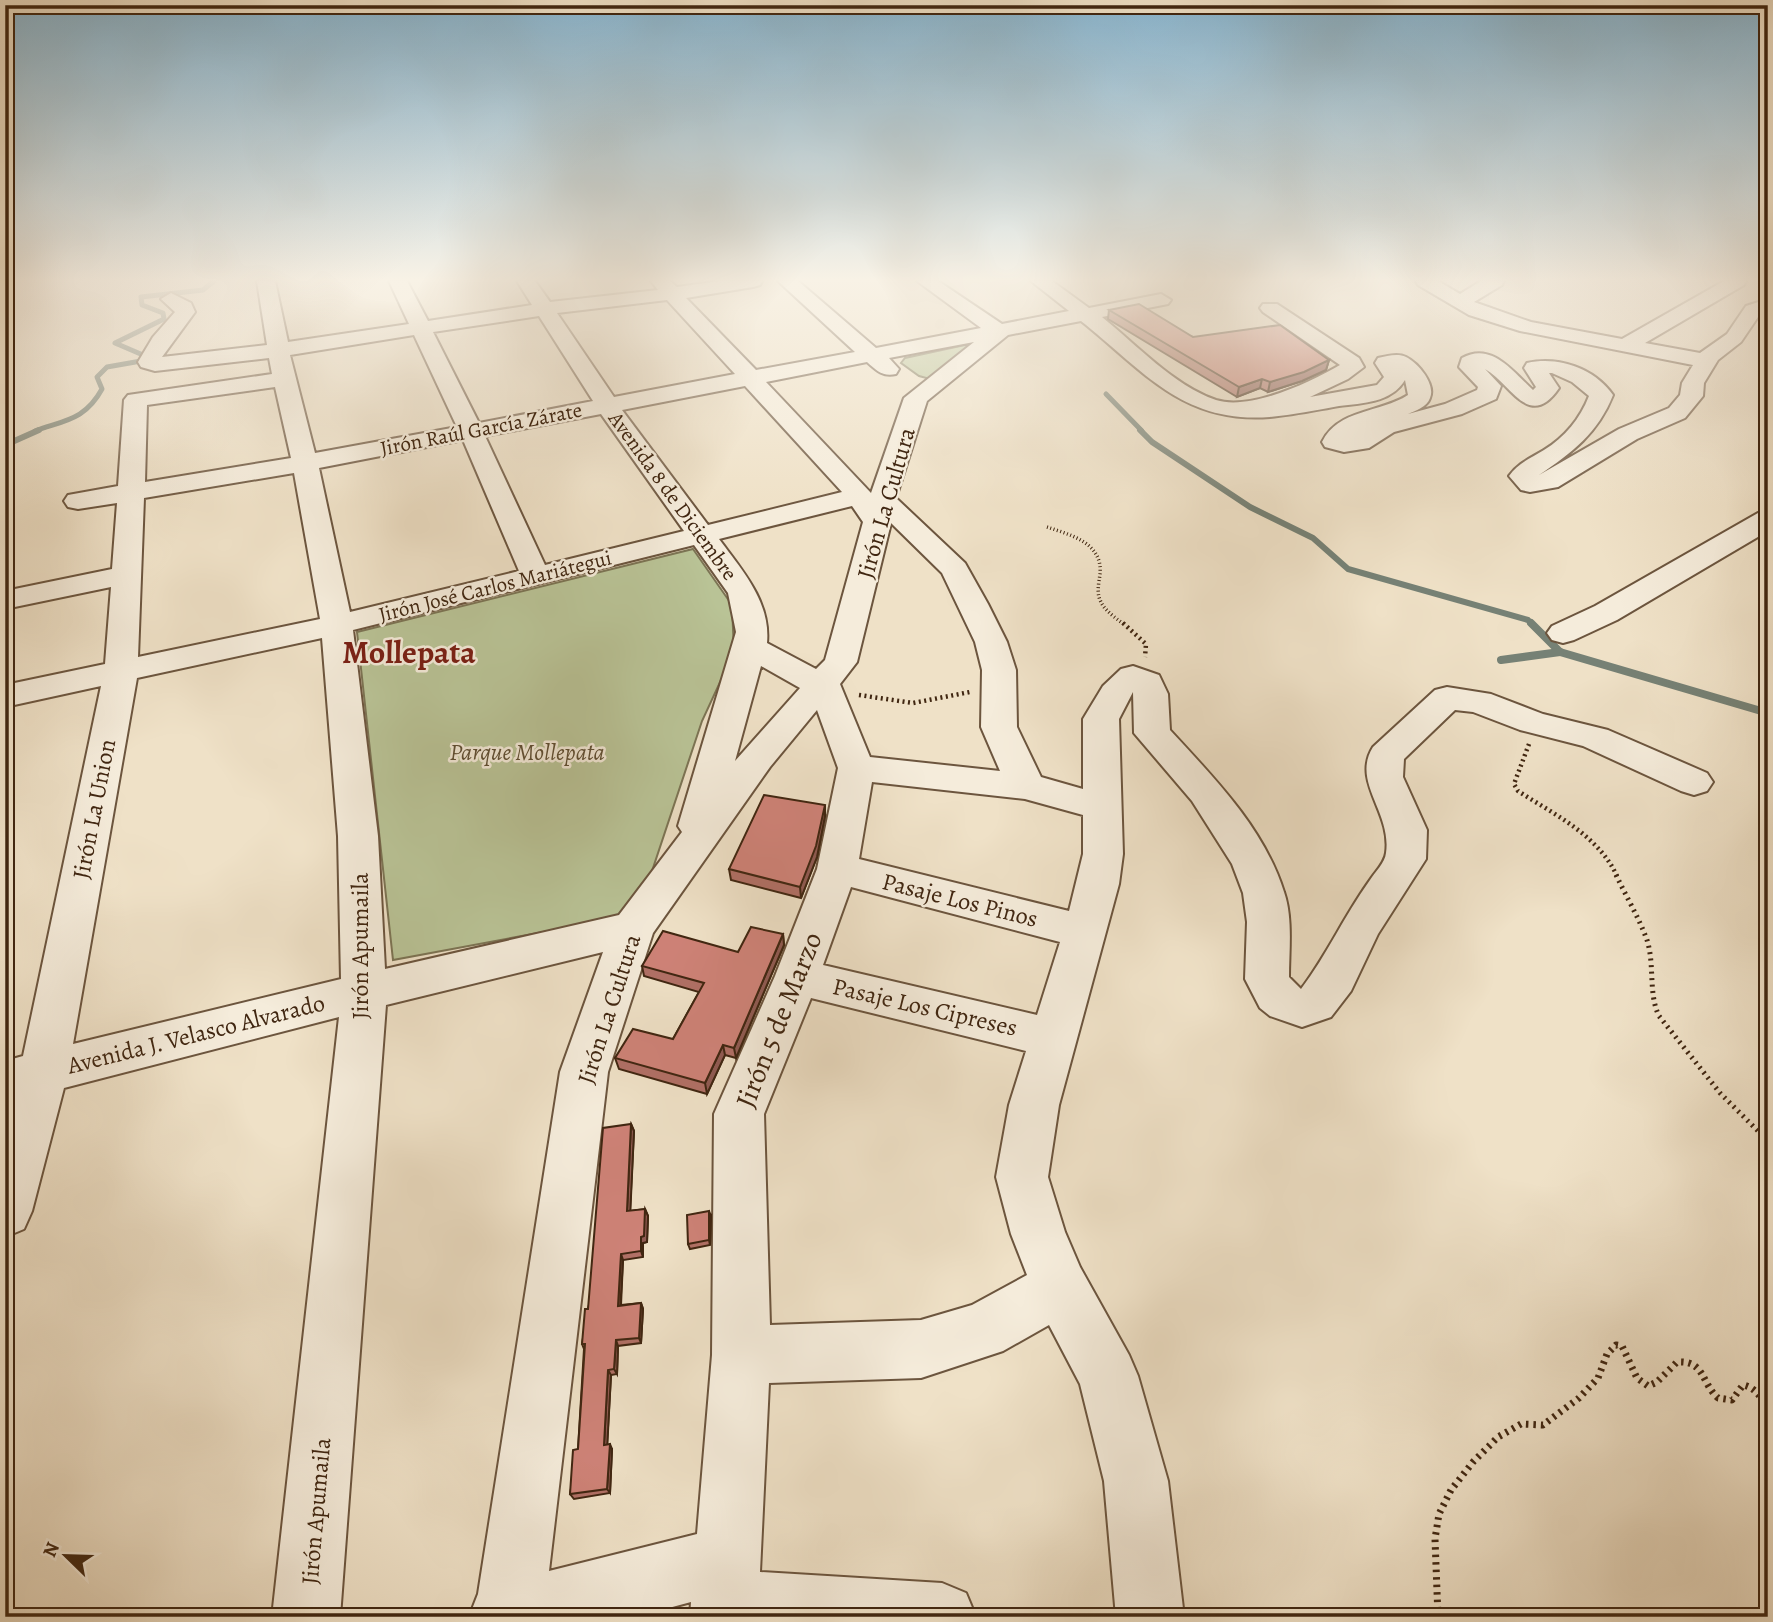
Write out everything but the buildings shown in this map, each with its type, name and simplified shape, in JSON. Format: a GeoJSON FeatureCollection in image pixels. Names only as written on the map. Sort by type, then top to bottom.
{"type":"FeatureCollection","features":[{"type":"Feature","properties":{"kind":"street"},"geometry":{"type":"LineString","coordinates":[[152,357],[149,362],[163,365],[281,365],[312,357]]}},
{"type":"Feature","properties":{"kind":"street","name":"Jirón Apumaila"},"geometry":{"type":"LineString","coordinates":[[280,357],[305,463],[337,625],[358,836],[364,992],[306,1617]]}},
{"type":"Feature","properties":{"kind":"street"},"geometry":{"type":"LineString","coordinates":[[433,357],[471,431],[535,575]]}},
{"type":"Feature","properties":{"kind":"street","name":"Avenida 8 de Diciembre"},"geometry":{"type":"LineString","coordinates":[[575,357],[743,593],[752,632],[750,647],[691,852]]}},
{"type":"Feature","properties":{"kind":"street"},"geometry":{"type":"LineString","coordinates":[[732,357],[873,508],[955,569],[991,642],[999,670],[999,727],[1026,786]]}},
{"type":"Feature","properties":{"kind":"street","name":"Jirón Raúl García Zárate"},"geometry":{"type":"LineString","coordinates":[[78,501],[305,463],[872,357]]}},
{"type":"Feature","properties":{"kind":"street"},"geometry":{"type":"LineString","coordinates":[[877,357],[916,398],[969,357]]}},
{"type":"Feature","properties":{"kind":"street"},"geometry":{"type":"LineString","coordinates":[[1139,357],[1187,395],[1222,408],[1268,410],[1381,392],[1393,384],[1395,377],[1386,363],[1398,362],[1419,385],[1419,398],[1404,409],[1355,424],[1335,439],[1335,442],[1341,444],[1366,442],[1388,426],[1450,412],[1488,394],[1490,386],[1486,379],[1470,367],[1470,363],[1475,360],[1498,367],[1522,394],[1530,396],[1545,393],[1548,388],[1535,368],[1550,366],[1579,377],[1601,395],[1597,407],[1580,433],[1560,451],[1522,476],[1530,484],[1539,484],[1568,472],[1628,434],[1677,413],[1691,396],[1693,383],[1705,360],[1711,357]]}},
{"type":"Feature","properties":{"kind":"street"},"geometry":{"type":"LineString","coordinates":[[1222,408],[1269,402],[1329,382],[1353,367],[1342,357]]}},
{"type":"Feature","properties":{"kind":"street"},"geometry":{"type":"LineString","coordinates":[[1686,357],[1705,360]]}},
{"type":"Feature","properties":{"kind":"street","name":"Jirón La Union"},"geometry":{"type":"LineString","coordinates":[[5,1212],[25,1077],[121,672],[136,400],[281,365]]}},
{"type":"Feature","properties":{"kind":"street","name":"Jirón La Cultura"},"geometry":{"type":"LineString","coordinates":[[507,1615],[584,1072],[633,928],[757,758],[824,687],[841,662],[873,508],[916,398]]}},
{"type":"Feature","properties":{"kind":"street","name":"Jirón José Carlos Mariátegui"},"geometry":{"type":"LineString","coordinates":[[5,696],[337,625],[535,575],[702,537],[873,508]]}},
{"type":"Feature","properties":{"kind":"street"},"geometry":{"type":"LineString","coordinates":[[1563,634],[1606,613],[1768,519]]}},
{"type":"Feature","properties":{"kind":"street"},"geometry":{"type":"LineString","coordinates":[[5,600],[127,575]]}},
{"type":"Feature","properties":{"kind":"street"},"geometry":{"type":"LineString","coordinates":[[750,647],[824,687],[856,768],[1026,786],[1100,807]]}},
{"type":"Feature","properties":{"kind":"street"},"geometry":{"type":"LineString","coordinates":[[1150,1617],[1136,1481],[1108,1376],[1060,1287],[1038,1234],[1022,1177],[1032,1116],[1098,884],[1103,854],[1100,807],[1101,719],[1120,686],[1133,677],[1147,682],[1151,694],[1152,733],[1205,792],[1252,863],[1264,893],[1268,922],[1267,979],[1276,995],[1286,1003],[1302,1007],[1315,1004],[1335,978],[1360,927],[1406,859],[1406,830],[1384,777],[1386,755],[1447,698],[1479,702],[1532,722],[1595,738],[1694,782]]}},
{"type":"Feature","properties":{"kind":"street","name":"Jirón 5 de Marzo"},"geometry":{"type":"LineString","coordinates":[[726,1593],[741,1355],[742,1233],[738,1114],[797,976],[837,869],[856,768]]}},
{"type":"Feature","properties":{"kind":"street","name":"Pasaje Los Pinos"},"geometry":{"type":"LineString","coordinates":[[837,869],[1083,932]]}},
{"type":"Feature","properties":{"kind":"street","name":"Avenida J. Velasco Alvarado"},"geometry":{"type":"LineString","coordinates":[[25,1077],[633,928]]}},
{"type":"Feature","properties":{"kind":"street","name":"Pasaje Los Cipreses"},"geometry":{"type":"LineString","coordinates":[[797,976],[1054,1038]]}},
{"type":"Feature","properties":{"kind":"street"},"geometry":{"type":"LineString","coordinates":[[741,1355],[921,1349],[983,1331],[1060,1287]]}},
{"type":"Feature","properties":{"kind":"street"},"geometry":{"type":"LineString","coordinates":[[507,1615],[726,1593],[942,1617]]}},
{"type":"Feature","properties":{"kind":"path"},"geometry":{"type":"LineString","coordinates":[[1047,527],[1074,537],[1097,552],[1102,562],[1097,597],[1102,605],[1146,644],[1140,678]]}},
{"type":"Feature","properties":{"kind":"path"},"geometry":{"type":"LineString","coordinates":[[824,687],[909,702],[920,702],[951,692],[1000,691]]}},
{"type":"Feature","properties":{"kind":"path"},"geometry":{"type":"LineString","coordinates":[[1532,722],[1530,741],[1514,785],[1534,803],[1578,829],[1608,856],[1647,941],[1653,974],[1653,1004],[1659,1016],[1720,1093],[1768,1141]]}},
{"type":"Feature","properties":{"kind":"path"},"geometry":{"type":"LineString","coordinates":[[1438,1617],[1434,1560],[1439,1514],[1451,1489],[1486,1447],[1508,1430],[1523,1423],[1542,1425],[1589,1388],[1601,1375],[1604,1356],[1616,1345],[1622,1346],[1637,1378],[1648,1386],[1657,1382],[1678,1362],[1688,1362],[1694,1364],[1714,1394],[1721,1399],[1732,1400],[1743,1384],[1747,1385],[1753,1388],[1768,1411]]}},
{"type":"Feature","properties":{"kind":"green space"},"geometry":{"type":"Polygon","coordinates":[[[961,357],[930,379],[919,376],[901,363],[905,358],[961,357]]]}},
{"type":"Feature","properties":{"kind":"green space","name":"Parque Mollepata"},"geometry":{"type":"Polygon","coordinates":[[[693,549],[732,605],[734,652],[702,721],[652,871],[629,916],[393,960],[357,632],[693,549]]]}},
{"type":"Feature","properties":{"kind":"waterway"},"geometry":{"type":"LineString","coordinates":[[35,431],[73,418],[89,407],[102,389],[97,377],[107,367],[141,361],[142,357]]}},
{"type":"Feature","properties":{"kind":"waterway"},"geometry":{"type":"LineString","coordinates":[[1106,394],[1142,431]]}},
{"type":"Feature","properties":{"kind":"waterway"},"geometry":{"type":"LineString","coordinates":[[5,462],[12,442],[39,430]]}},
{"type":"Feature","properties":{"kind":"waterway"},"geometry":{"type":"LineString","coordinates":[[1140,430],[1152,442],[1250,507],[1313,538],[1348,569],[1528,620],[1560,652]]}},
{"type":"Feature","properties":{"kind":"waterway"},"geometry":{"type":"LineString","coordinates":[[1501,660],[1560,652]]}},
{"type":"Feature","properties":{"kind":"waterway"},"geometry":{"type":"LineString","coordinates":[[1560,652],[1768,713]]}},
{"type":"Feature","properties":{"kind":"district","name":"Mollepata"},"geometry":{"type":"Point","coordinates":[409,652]}}]}
